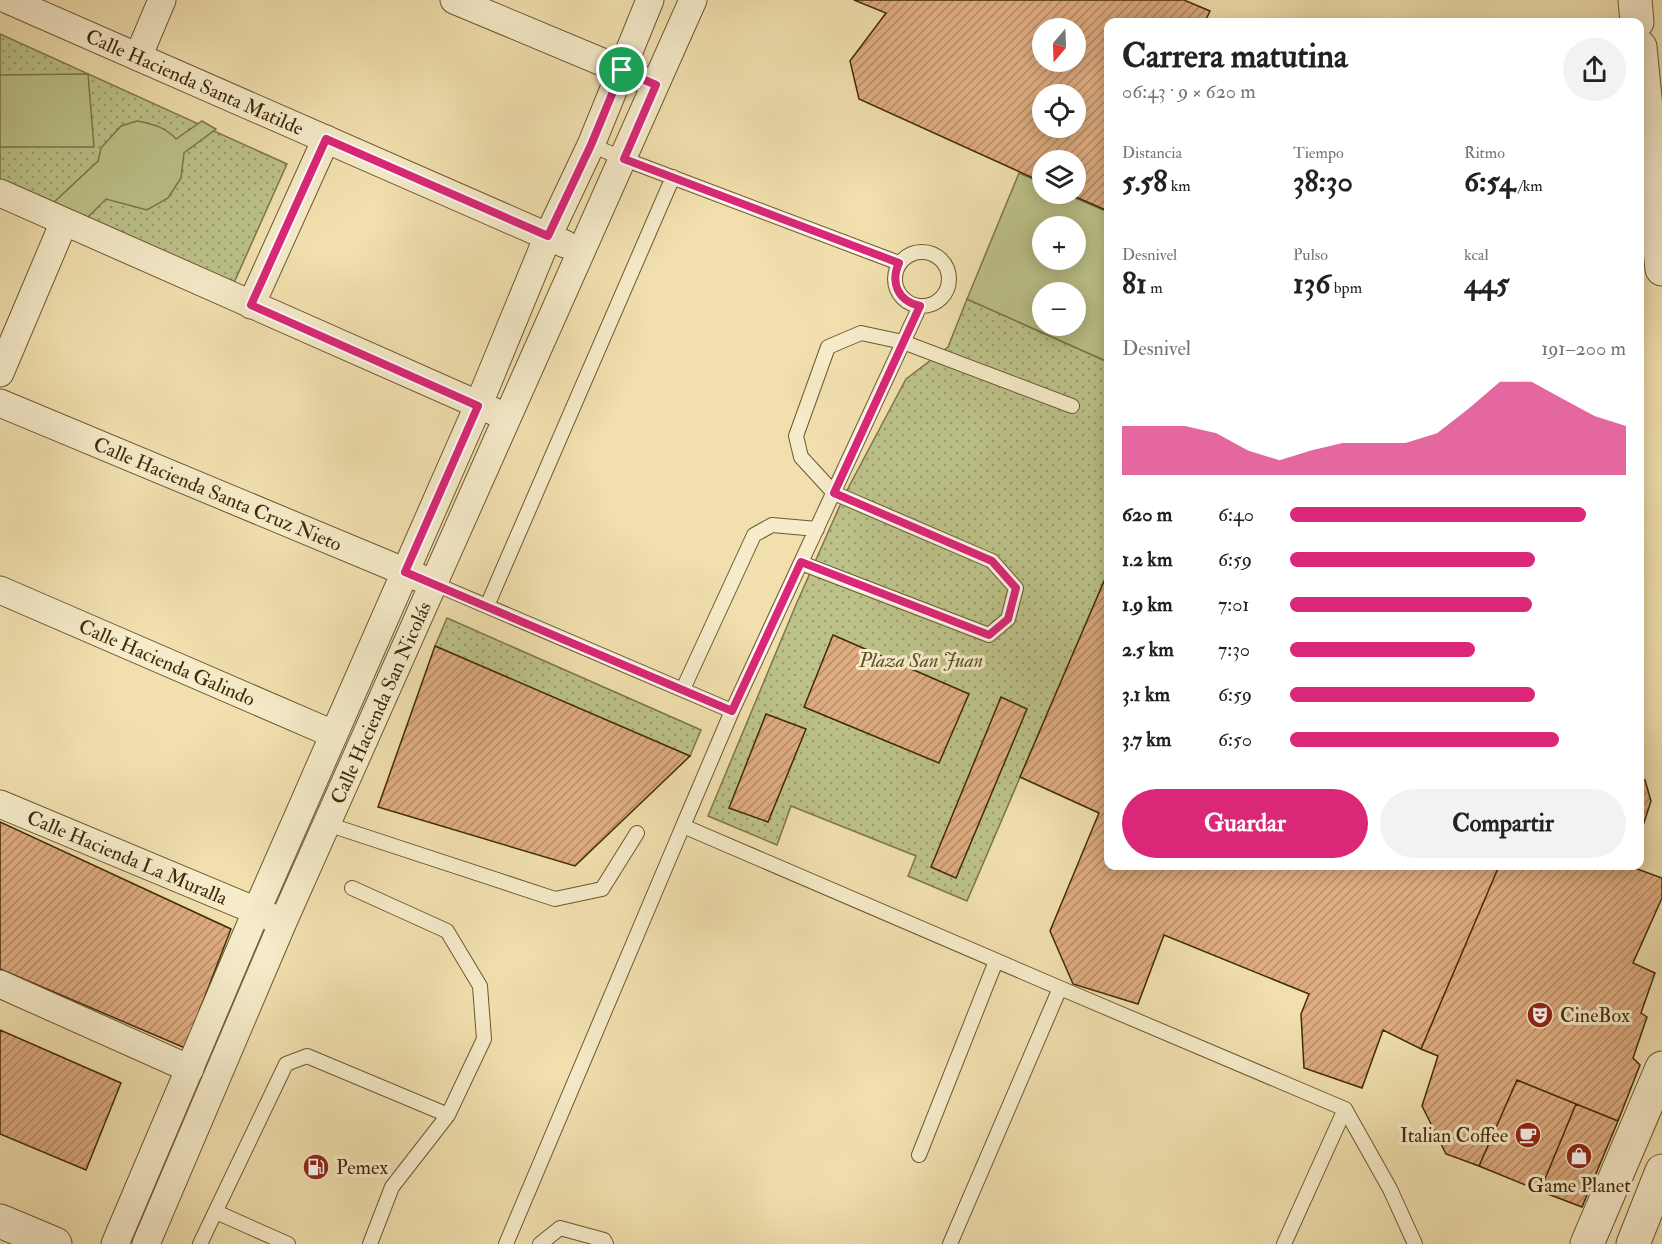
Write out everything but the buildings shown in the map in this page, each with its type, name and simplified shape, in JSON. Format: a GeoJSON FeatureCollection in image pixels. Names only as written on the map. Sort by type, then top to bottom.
{"type":"FeatureCollection","features":[{"type":"Feature","properties":{"kind":"street","name":"Calle Hacienda Santa Matilde"},"geometry":{"type":"LineString","coordinates":[[8,0],[582,251]]}},
{"type":"Feature","properties":{"kind":"street"},"geometry":{"type":"LineString","coordinates":[[138,57],[162,0]]}},
{"type":"Feature","properties":{"kind":"street"},"geometry":{"type":"LineString","coordinates":[[454,0],[656,85]]}},
{"type":"Feature","properties":{"kind":"street","name":"Calle Hacienda San Nicolás"},"geometry":{"type":"LineString","coordinates":[[115,1244],[333,734],[478,406],[548,236],[591,145],[650,0]]}},
{"type":"Feature","properties":{"kind":"street","name":"Calle Hacienda San Nicolás"},"geometry":{"type":"LineString","coordinates":[[146,1244],[283,922],[693,0]]}},
{"type":"Feature","properties":{"kind":"street"},"geometry":{"type":"LineString","coordinates":[[1635,0],[1637,18]]}},
{"type":"Feature","properties":{"kind":"street"},"geometry":{"type":"LineString","coordinates":[[1644,87],[1662,269]]}},
{"type":"Feature","properties":{"kind":"street"},"geometry":{"type":"LineString","coordinates":[[251,305],[326,139]]}},
{"type":"Feature","properties":{"kind":"street"},"geometry":{"type":"LineString","coordinates":[[0,193],[478,406],[508,417]]}},
{"type":"Feature","properties":{"kind":"street"},"geometry":{"type":"LineString","coordinates":[[0,373],[64,222]]}},
{"type":"Feature","properties":{"kind":"street","name":"Calle Hacienda Santa Cruz Nieto"},"geometry":{"type":"LineString","coordinates":[[0,403],[435,584]]}},
{"type":"Feature","properties":{"kind":"street","name":"Calle Hacienda Galindo"},"geometry":{"type":"LineString","coordinates":[[0,590],[333,734]]}},
{"type":"Feature","properties":{"kind":"street","name":"Calle Hacienda La Muralla"},"geometry":{"type":"LineString","coordinates":[[0,804],[283,922]]}},
{"type":"Feature","properties":{"kind":"street"},"geometry":{"type":"LineString","coordinates":[[0,984],[190,1069]]}},
{"type":"Feature","properties":{"kind":"street"},"geometry":{"type":"LineString","coordinates":[[1587,1244],[1662,1068]]}},
{"type":"Feature","properties":{"kind":"street"},"geometry":{"type":"LineString","coordinates":[[1633,1244],[1662,1171]]}},
{"type":"Feature","properties":{"kind":"street"},"geometry":{"type":"LineString","coordinates":[[0,1221],[55,1244]]}},
{"type":"Feature","properties":{"kind":"lane"},"geometry":{"type":"LineString","coordinates":[[591,145],[899,263]]}},
{"type":"Feature","properties":{"kind":"lane"},"geometry":{"type":"LineString","coordinates":[[488,606],[673,177]]}},
{"type":"Feature","properties":{"kind":"lane"},"geometry":{"type":"LineString","coordinates":[[922,251],[939,257],[949,272],[950,280],[943,297],[937,303],[920,306],[910,304],[897,290],[895,281],[899,263],[906,256],[922,251]]}},
{"type":"Feature","properties":{"kind":"lane"},"geometry":{"type":"LineString","coordinates":[[506,1244],[732,711],[920,306]]}},
{"type":"Feature","properties":{"kind":"lane"},"geometry":{"type":"LineString","coordinates":[[801,562],[989,635],[1008,619],[1016,588],[992,561],[834,493],[801,458],[796,436],[828,347],[861,333],[903,342],[1072,406]]}},
{"type":"Feature","properties":{"kind":"lane"},"geometry":{"type":"LineString","coordinates":[[682,689],[754,535],[772,525],[817,529]]}},
{"type":"Feature","properties":{"kind":"lane"},"geometry":{"type":"LineString","coordinates":[[435,584],[732,711]]}},
{"type":"Feature","properties":{"kind":"lane"},"geometry":{"type":"LineString","coordinates":[[327,824],[555,899],[602,889],[637,833]]}},
{"type":"Feature","properties":{"kind":"lane"},"geometry":{"type":"LineString","coordinates":[[683,826],[1345,1109],[1390,1189],[1415,1244]]}},
{"type":"Feature","properties":{"kind":"lane"},"geometry":{"type":"LineString","coordinates":[[352,888],[447,931],[480,986],[484,1039],[448,1115],[392,1187],[370,1244]]}},
{"type":"Feature","properties":{"kind":"lane"},"geometry":{"type":"LineString","coordinates":[[919,1155],[996,961]]}},
{"type":"Feature","properties":{"kind":"lane"},"geometry":{"type":"LineString","coordinates":[[950,1244],[1060,988]]}},
{"type":"Feature","properties":{"kind":"lane"},"geometry":{"type":"LineString","coordinates":[[200,1244],[286,1064],[307,1056],[448,1115]]}},
{"type":"Feature","properties":{"kind":"lane"},"geometry":{"type":"LineString","coordinates":[[1284,1244],[1345,1109]]}},
{"type":"Feature","properties":{"kind":"lane"},"geometry":{"type":"LineString","coordinates":[[216,1212],[288,1244]]}},
{"type":"Feature","properties":{"kind":"lane"},"geometry":{"type":"LineString","coordinates":[[540,1244],[560,1228],[604,1240],[606,1244]]}},
{"type":"Feature","properties":{"kind":"green space"},"geometry":{"type":"Polygon","coordinates":[[[0,34],[287,164],[233,285],[0,181],[0,34]]]}},
{"type":"Feature","properties":{"kind":"green space"},"geometry":{"type":"Polygon","coordinates":[[[88,74],[94,147],[0,147],[0,75],[88,74]]]}},
{"type":"Feature","properties":{"kind":"green space"},"geometry":{"type":"Polygon","coordinates":[[[137,121],[158,127],[176,139],[202,121],[216,129],[184,153],[181,178],[168,198],[147,210],[106,199],[86,219],[51,205],[98,161],[101,148],[121,126],[137,121]]]}},
{"type":"Feature","properties":{"kind":"green space"},"geometry":{"type":"Polygon","coordinates":[[[1019,173],[1032,179],[1032,204],[1086,203],[1104,210],[1104,360],[1050,336],[1086,336],[1086,282],[1032,282],[1032,328],[967,299],[1019,173]]]}},
{"type":"Feature","properties":{"kind":"green space","name":"Plaza San Juan"},"geometry":{"type":"Polygon","coordinates":[[[967,299],[1032,328],[1032,336],[1050,336],[1104,360],[1104,581],[967,901],[908,876],[916,856],[791,806],[777,845],[708,816],[845,494],[906,379],[948,347],[967,299]]]}},
{"type":"Feature","properties":{"kind":"green space"},"geometry":{"type":"Polygon","coordinates":[[[447,618],[701,730],[690,756],[435,646],[447,618]]]}},
{"type":"Feature","properties":{"kind":"place","name":"CineBox"},"geometry":{"type":"Point","coordinates":[1540,1015]}},
{"type":"Feature","properties":{"kind":"place","name":"Italian Coffee"},"geometry":{"type":"Point","coordinates":[1528,1135]}},
{"type":"Feature","properties":{"kind":"place","name":"Game Planet"},"geometry":{"type":"Point","coordinates":[1579,1156]}},
{"type":"Feature","properties":{"kind":"place","name":"Pemex"},"geometry":{"type":"Point","coordinates":[316,1167]}},
{"type":"Feature","properties":{"kind":"route"},"geometry":{"type":"LineString","coordinates":[[622,70],[656,85],[624,159],[899,263],[895,281],[897,290],[910,304],[920,306],[834,493],[992,561],[1016,588],[1008,619],[989,635],[801,562],[732,711],[405,572],[478,406],[251,305],[326,139],[548,236],[591,145],[622,70]]}}]}
